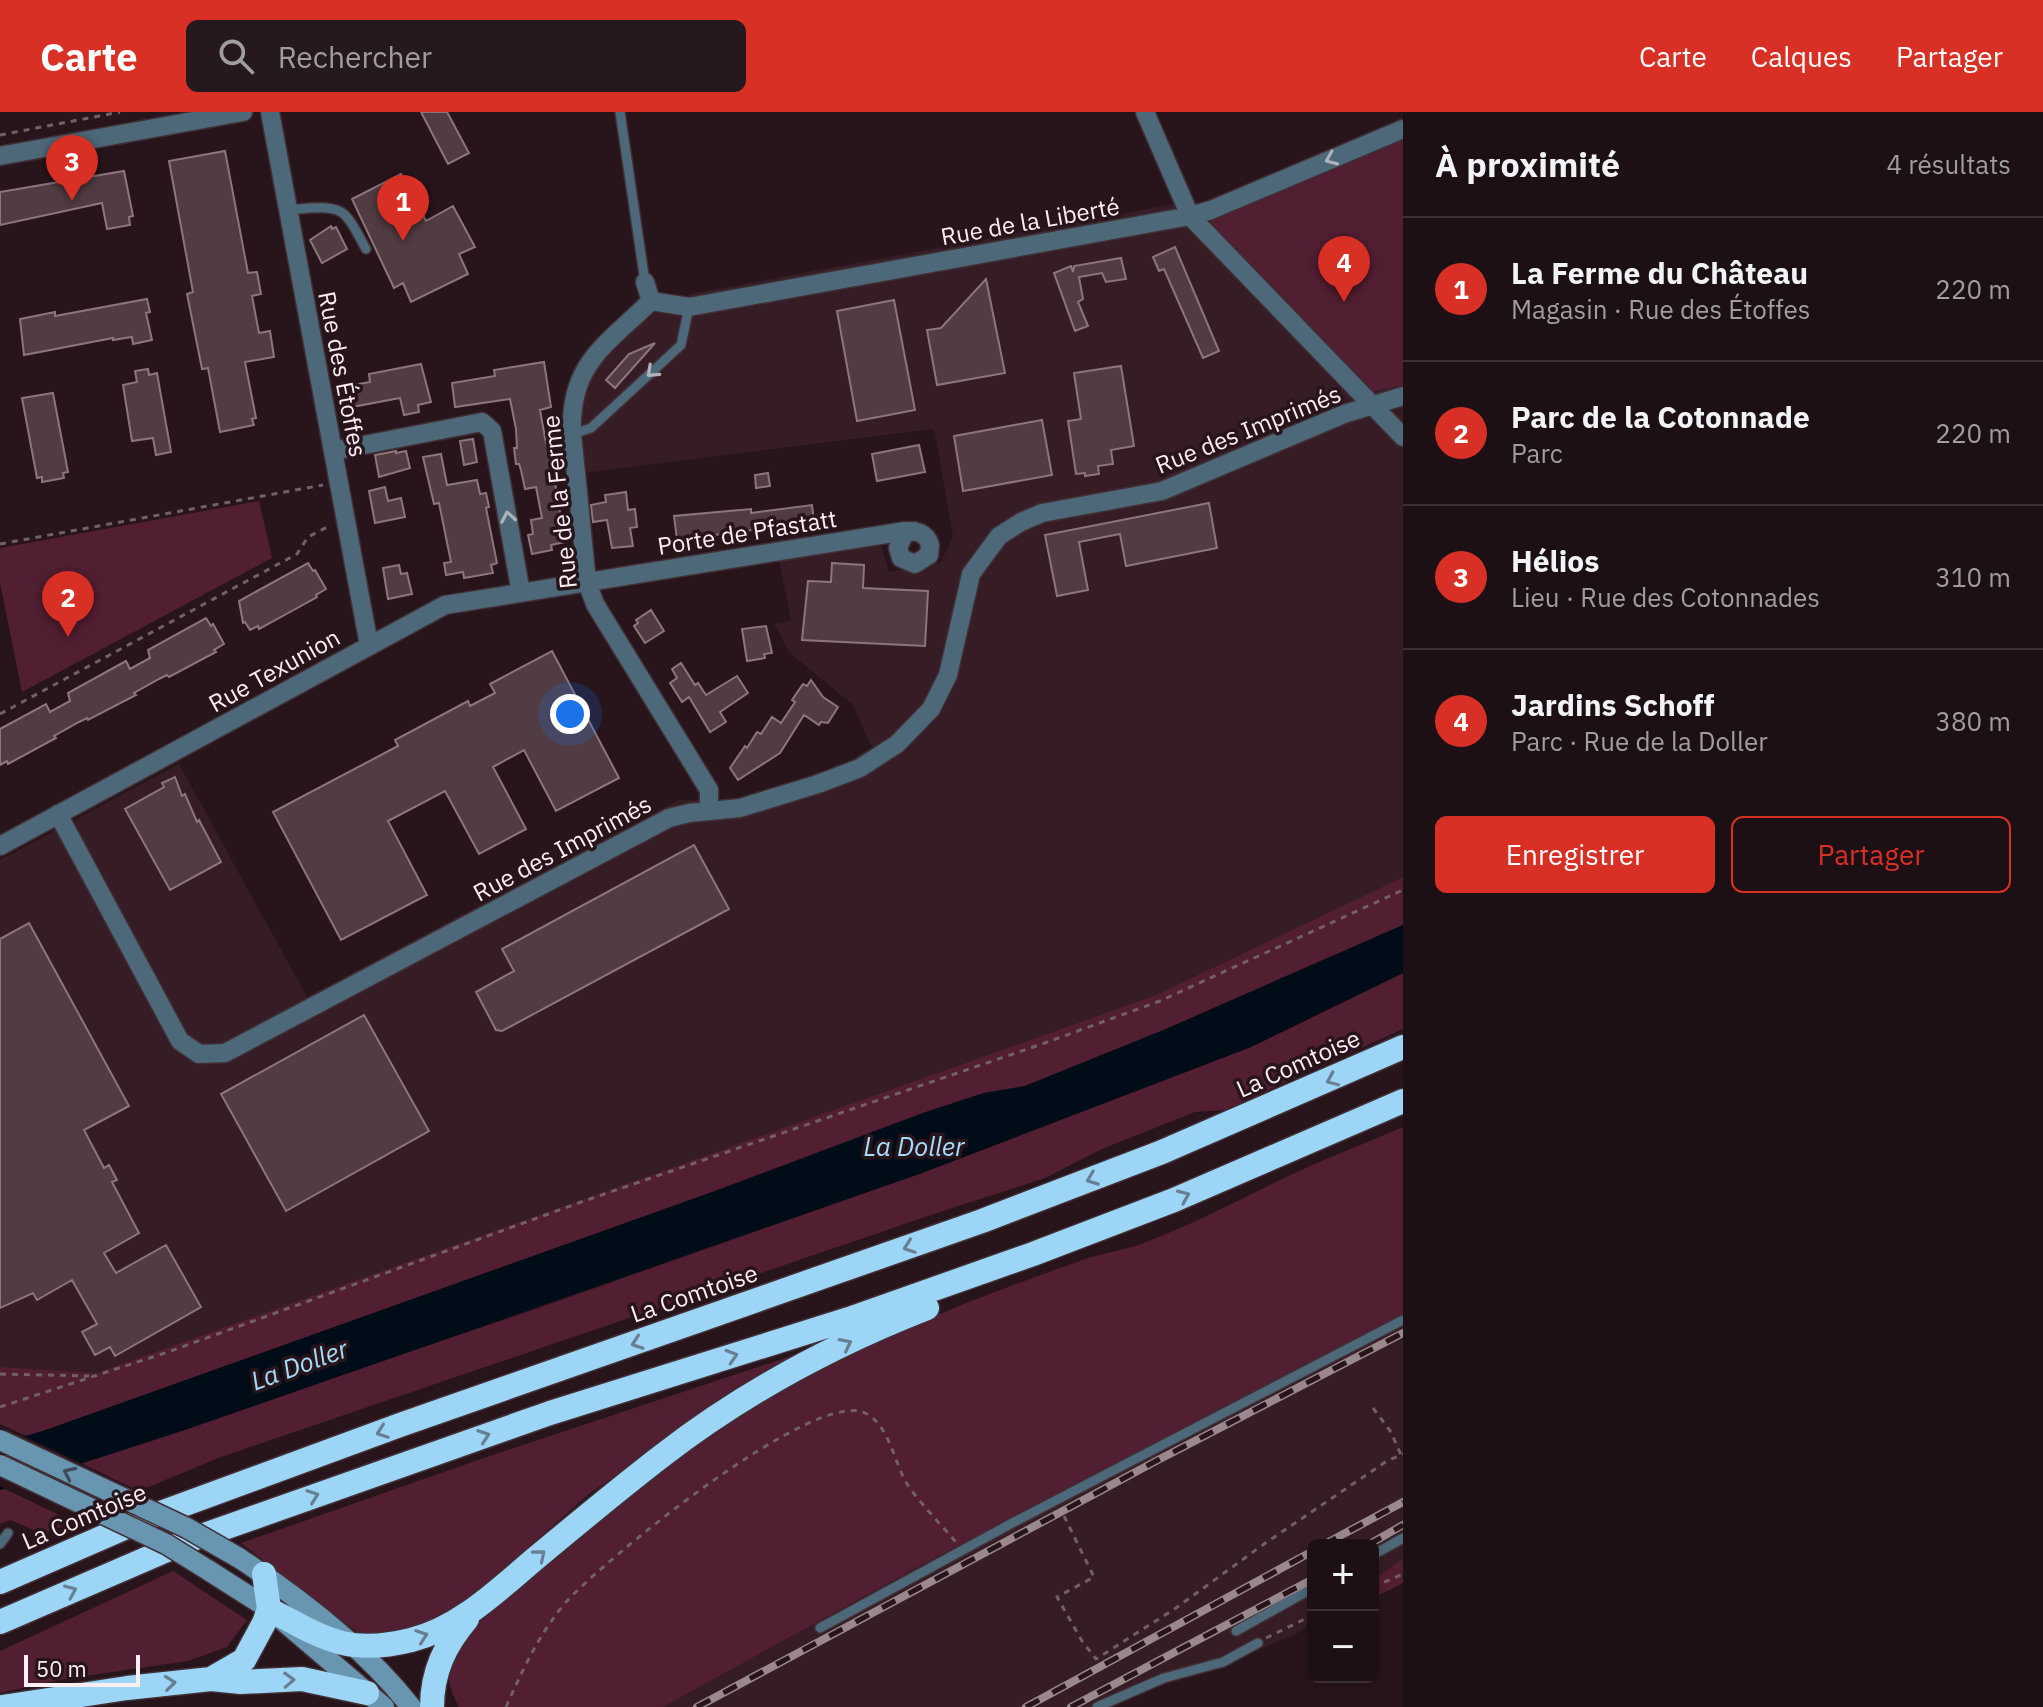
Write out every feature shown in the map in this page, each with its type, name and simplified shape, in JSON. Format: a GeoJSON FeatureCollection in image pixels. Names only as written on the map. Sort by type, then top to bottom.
{"type":"FeatureCollection","features":[{"type":"Feature","properties":{"kind":"highway","name":"La Comtoise"},"geometry":{"type":"LineString","coordinates":[[0,1582],[147,1518],[385,1430],[996,1216],[1162,1152],[1403,1047]]}},
{"type":"Feature","properties":{"kind":"highway"},"geometry":{"type":"LineString","coordinates":[[0,1622],[190,1540],[550,1413],[849,1319],[1033,1254],[1174,1200],[1403,1101]]}},
{"type":"Feature","properties":{"kind":"highway"},"geometry":{"type":"LineString","coordinates":[[269,1609],[329,1642],[355,1647],[398,1643],[428,1635],[480,1604],[665,1453],[730,1409],[844,1346],[904,1317],[966,1293],[1033,1254]]}},
{"type":"Feature","properties":{"kind":"highway"},"geometry":{"type":"LineString","coordinates":[[211,1679],[244,1660],[269,1609],[264,1574]]}},
{"type":"Feature","properties":{"kind":"highway"},"geometry":{"type":"LineString","coordinates":[[432,1707],[435,1677],[446,1649],[480,1604]]}},
{"type":"Feature","properties":{"kind":"highway"},"geometry":{"type":"LineString","coordinates":[[2,1707],[211,1679],[241,1682],[302,1679],[376,1700]]}},
{"type":"Feature","properties":{"kind":"main road"},"geometry":{"type":"LineString","coordinates":[[0,1440],[187,1528],[264,1574],[355,1647],[411,1707]]}},
{"type":"Feature","properties":{"kind":"main road"},"geometry":{"type":"LineString","coordinates":[[0,1465],[166,1544],[208,1570],[269,1609],[376,1700]]}},
{"type":"Feature","properties":{"kind":"street"},"geometry":{"type":"LineString","coordinates":[[0,156],[243,112]]}},
{"type":"Feature","properties":{"kind":"street","name":"Rue des Étoffes"},"geometry":{"type":"LineString","coordinates":[[270,112],[369,645]]}},
{"type":"Feature","properties":{"kind":"street"},"geometry":{"type":"LineString","coordinates":[[1145,112],[1190,216],[1403,437]]}},
{"type":"Feature","properties":{"kind":"street","name":"Rue de la Liberté"},"geometry":{"type":"LineString","coordinates":[[651,301],[689,307],[1190,216],[1403,129]]}},
{"type":"Feature","properties":{"kind":"street"},"geometry":{"type":"LineString","coordinates":[[645,282],[651,301]]}},
{"type":"Feature","properties":{"kind":"street","name":"Rue de la Ferme"},"geometry":{"type":"LineString","coordinates":[[651,301],[589,361],[581,374],[571,411],[587,582],[595,604],[709,790],[709,811]]}},
{"type":"Feature","properties":{"kind":"street","name":"Rue des Imprimés"},"geometry":{"type":"LineString","coordinates":[[58,814],[180,1041],[199,1054],[225,1053],[669,818],[740,808],[818,784],[860,768],[897,744],[931,709],[948,675],[971,574],[999,536],[1021,522],[1042,513],[1162,491],[1344,414],[1403,396]]}},
{"type":"Feature","properties":{"kind":"street"},"geometry":{"type":"LineString","coordinates":[[333,451],[482,422],[492,431],[521,593]]}},
{"type":"Feature","properties":{"kind":"street","name":"Porte de Pfastatt"},"geometry":{"type":"LineString","coordinates":[[587,582],[914,531]]}},
{"type":"Feature","properties":{"kind":"street","name":"Rue Texunion"},"geometry":{"type":"LineString","coordinates":[[0,846],[445,605],[587,582]]}},
{"type":"Feature","properties":{"kind":"lane"},"geometry":{"type":"LineString","coordinates":[[620,112],[645,282]]}},
{"type":"Feature","properties":{"kind":"lane"},"geometry":{"type":"LineString","coordinates":[[288,210],[337,210],[345,215],[366,249]]}},
{"type":"Feature","properties":{"kind":"lane"},"geometry":{"type":"LineString","coordinates":[[572,434],[591,428],[681,345],[689,307]]}},
{"type":"Feature","properties":{"kind":"lane"},"geometry":{"type":"LineString","coordinates":[[820,1628],[1181,1434],[1403,1320]]}},
{"type":"Feature","properties":{"kind":"lane"},"geometry":{"type":"LineString","coordinates":[[0,1544],[8,1533]]}},
{"type":"Feature","properties":{"kind":"lane"},"geometry":{"type":"LineString","coordinates":[[1379,1552],[1403,1538]]}},
{"type":"Feature","properties":{"kind":"lane"},"geometry":{"type":"LineString","coordinates":[[1236,1631],[1307,1591]]}},
{"type":"Feature","properties":{"kind":"lane"},"geometry":{"type":"LineString","coordinates":[[1097,1707],[1164,1678],[1223,1662],[1258,1643]]}},
{"type":"Feature","properties":{"kind":"path"},"geometry":{"type":"LineString","coordinates":[[0,135],[120,112]]}},
{"type":"Feature","properties":{"kind":"path"},"geometry":{"type":"LineString","coordinates":[[0,544],[339,482]]}},
{"type":"Feature","properties":{"kind":"path"},"geometry":{"type":"LineString","coordinates":[[0,714],[297,554],[308,537],[345,518]]}},
{"type":"Feature","properties":{"kind":"path"},"geometry":{"type":"LineString","coordinates":[[0,1407],[168,1352],[599,1195],[1160,1001],[1403,890]]}},
{"type":"Feature","properties":{"kind":"path"},"geometry":{"type":"LineString","coordinates":[[0,1374],[93,1376]]}},
{"type":"Feature","properties":{"kind":"path"},"geometry":{"type":"LineString","coordinates":[[1064,1516],[1094,1577],[1057,1597],[1071,1625],[1096,1659],[1176,1608],[1387,1461],[1402,1455],[1391,1432],[1373,1408]]}},
{"type":"Feature","properties":{"kind":"path"},"geometry":{"type":"LineString","coordinates":[[506,1707],[543,1632],[580,1588],[742,1459],[830,1414],[856,1410],[878,1423],[908,1485],[964,1551]]}},
{"type":"Feature","properties":{"kind":"path"},"geometry":{"type":"LineString","coordinates":[[1379,1584],[1403,1574]]}},
{"type":"Feature","properties":{"kind":"path"},"geometry":{"type":"LineString","coordinates":[[1258,1643],[1307,1618]]}},
{"type":"Feature","properties":{"kind":"shaded area"},"geometry":{"type":"Polygon","coordinates":[[[1403,135],[1403,385],[1371,392],[1207,219],[1403,135]]]}},
{"type":"Feature","properties":{"kind":"shaded area"},"geometry":{"type":"Polygon","coordinates":[[[1190,201],[1371,391],[1403,385],[1403,877],[1156,995],[96,1373],[0,1367],[0,860],[179,764],[307,997],[679,800],[735,800],[840,767],[872,747],[852,704],[789,652],[775,624],[791,621],[779,559],[881,544],[889,572],[941,562],[953,535],[934,429],[584,473],[579,415],[583,391],[595,365],[649,316],[690,294],[1190,201]]]}},
{"type":"Feature","properties":{"kind":"shaded area"},"geometry":{"type":"Polygon","coordinates":[[[259,501],[272,558],[22,692],[0,583],[0,548],[259,501]]]}},
{"type":"Feature","properties":{"kind":"shaded area"},"geometry":{"type":"Polygon","coordinates":[[[1403,877],[1403,925],[1166,1029],[1025,1086],[984,1093],[923,1113],[715,1191],[43,1431],[27,1436],[0,1424],[0,1367],[96,1373],[1156,995],[1403,877]]]}},
{"type":"Feature","properties":{"kind":"shaded area"},"geometry":{"type":"Polygon","coordinates":[[[1403,973],[1403,1029],[1225,1110],[1195,1112],[1102,1149],[1045,1178],[218,1458],[139,1491],[81,1463],[527,1312],[922,1173],[1251,1047],[1403,973]]]}},
{"type":"Feature","properties":{"kind":"shaded area"},"geometry":{"type":"Polygon","coordinates":[[[1403,1127],[1403,1316],[923,1564],[663,1707],[459,1707],[449,1678],[452,1662],[465,1635],[642,1485],[755,1407],[913,1325],[1088,1258],[1162,1236],[1300,1170],[1403,1127]]]}},
{"type":"Feature","properties":{"kind":"shaded area"},"geometry":{"type":"Polygon","coordinates":[[[1403,1316],[1403,1558],[1379,1576],[1379,1539],[1307,1539],[1307,1626],[1298,1633],[1246,1655],[1172,1679],[1112,1707],[663,1707],[923,1564],[1403,1316]]]}},
{"type":"Feature","properties":{"kind":"shaded area"},"geometry":{"type":"Polygon","coordinates":[[[794,1355],[590,1493],[465,1603],[419,1629],[365,1638],[241,1543],[481,1459],[794,1355]]]}},
{"type":"Feature","properties":{"kind":"shaded area"},"geometry":{"type":"Polygon","coordinates":[[[5,1489],[74,1522],[43,1534],[10,1520],[0,1524],[0,1490],[5,1489]]]}},
{"type":"Feature","properties":{"kind":"shaded area"},"geometry":{"type":"Polygon","coordinates":[[[1403,1558],[1403,1583],[1379,1595],[1379,1576],[1403,1558]]]}},
{"type":"Feature","properties":{"kind":"shaded area"},"geometry":{"type":"Polygon","coordinates":[[[173,1571],[247,1620],[227,1647],[188,1661],[64,1679],[0,1693],[0,1651],[173,1571]]]}},
{"type":"Feature","properties":{"kind":"water","name":"La Doller"},"geometry":{"type":"Polygon","coordinates":[[[1403,925],[1403,973],[1251,1047],[922,1173],[185,1430],[0,1490],[0,1443],[43,1431],[715,1191],[923,1113],[984,1093],[1025,1086],[1166,1029],[1403,925]]]}},
{"type":"Feature","properties":{"kind":"pier"},"geometry":{"type":"Polygon","coordinates":[[[20,1434],[87,1466],[10,1491],[0,1486],[0,1439],[20,1434]]]}},
{"type":"Feature","properties":{"kind":"building"},"geometry":{"type":"Polygon","coordinates":[[[421,112],[447,112],[469,153],[448,164],[421,112]]]}},
{"type":"Feature","properties":{"kind":"building"},"geometry":{"type":"Polygon","coordinates":[[[225,151],[248,273],[257,272],[261,294],[252,296],[259,333],[270,331],[274,357],[245,362],[256,418],[252,419],[254,425],[220,432],[208,368],[202,369],[187,294],[193,292],[169,161],[225,151]]]}},
{"type":"Feature","properties":{"kind":"building"},"geometry":{"type":"Polygon","coordinates":[[[124,171],[133,216],[129,217],[130,225],[107,229],[102,203],[0,225],[0,192],[124,171]]]}},
{"type":"Feature","properties":{"kind":"building"},"geometry":{"type":"Polygon","coordinates":[[[401,174],[426,221],[453,206],[475,247],[459,254],[468,274],[411,302],[403,283],[394,288],[352,199],[401,174]]]}},
{"type":"Feature","properties":{"kind":"building"},"geometry":{"type":"Polygon","coordinates":[[[331,226],[332,229],[336,227],[347,249],[322,263],[310,240],[331,226]]]}},
{"type":"Feature","properties":{"kind":"building"},"geometry":{"type":"Polygon","coordinates":[[[1175,247],[1219,351],[1203,358],[1164,269],[1159,271],[1153,257],[1175,247]]]}},
{"type":"Feature","properties":{"kind":"building"},"geometry":{"type":"Polygon","coordinates":[[[1121,258],[1126,279],[1106,282],[1102,273],[1079,277],[1083,299],[1078,302],[1088,326],[1075,331],[1054,273],[1071,266],[1073,272],[1074,266],[1121,258]]]}},
{"type":"Feature","properties":{"kind":"building"},"geometry":{"type":"Polygon","coordinates":[[[986,279],[1005,373],[937,385],[927,330],[941,328],[986,279]]]}},
{"type":"Feature","properties":{"kind":"building"},"geometry":{"type":"Polygon","coordinates":[[[147,299],[150,312],[146,313],[152,340],[133,344],[132,337],[113,338],[24,355],[20,319],[55,312],[55,316],[147,299]]]}},
{"type":"Feature","properties":{"kind":"building"},"geometry":{"type":"Polygon","coordinates":[[[894,300],[915,410],[857,421],[837,311],[894,300]]]}},
{"type":"Feature","properties":{"kind":"building"},"geometry":{"type":"Polygon","coordinates":[[[655,343],[615,388],[606,380],[629,354],[655,343]]]}},
{"type":"Feature","properties":{"kind":"building"},"geometry":{"type":"Polygon","coordinates":[[[544,362],[551,407],[540,410],[565,542],[551,545],[552,550],[532,554],[528,535],[533,534],[531,520],[542,518],[536,487],[525,489],[519,464],[516,464],[516,429],[510,399],[455,407],[452,383],[495,376],[494,370],[544,362]]]}},
{"type":"Feature","properties":{"kind":"building"},"geometry":{"type":"Polygon","coordinates":[[[421,364],[431,402],[418,405],[419,412],[404,415],[400,398],[352,407],[348,386],[370,382],[369,374],[421,364]]]}},
{"type":"Feature","properties":{"kind":"building"},"geometry":{"type":"Polygon","coordinates":[[[1121,366],[1134,446],[1111,450],[1113,464],[1098,466],[1099,474],[1076,474],[1068,421],[1081,419],[1074,373],[1121,366]]]}},
{"type":"Feature","properties":{"kind":"building"},"geometry":{"type":"Polygon","coordinates":[[[148,369],[149,375],[157,373],[171,452],[156,455],[153,438],[132,441],[123,385],[137,382],[135,371],[148,369]]]}},
{"type":"Feature","properties":{"kind":"building"},"geometry":{"type":"Polygon","coordinates":[[[53,393],[68,472],[63,473],[64,478],[42,482],[42,477],[37,478],[22,398],[53,393]]]}},
{"type":"Feature","properties":{"kind":"building"},"geometry":{"type":"Polygon","coordinates":[[[1042,420],[1052,475],[963,491],[954,436],[1042,420]]]}},
{"type":"Feature","properties":{"kind":"building"},"geometry":{"type":"Polygon","coordinates":[[[473,439],[477,462],[464,465],[460,441],[473,439]]]}},
{"type":"Feature","properties":{"kind":"building"},"geometry":{"type":"Polygon","coordinates":[[[919,445],[925,472],[877,481],[872,454],[919,445]]]}},
{"type":"Feature","properties":{"kind":"building"},"geometry":{"type":"Polygon","coordinates":[[[406,451],[410,468],[379,477],[375,455],[406,451]]]}},
{"type":"Feature","properties":{"kind":"building"},"geometry":{"type":"Polygon","coordinates":[[[441,454],[447,485],[477,480],[480,494],[486,493],[497,563],[491,565],[493,573],[464,578],[463,572],[446,575],[444,563],[451,562],[439,503],[434,504],[423,457],[441,454]]]}},
{"type":"Feature","properties":{"kind":"building"},"geometry":{"type":"Polygon","coordinates":[[[768,473],[770,486],[756,488],[755,475],[768,473]]]}},
{"type":"Feature","properties":{"kind":"building"},"geometry":{"type":"Polygon","coordinates":[[[385,487],[388,501],[401,498],[405,517],[375,523],[369,491],[385,487]]]}},
{"type":"Feature","properties":{"kind":"building"},"geometry":{"type":"Polygon","coordinates":[[[626,492],[628,510],[635,509],[637,527],[630,528],[633,546],[612,548],[607,520],[593,522],[591,505],[606,502],[605,495],[626,492]]]}},
{"type":"Feature","properties":{"kind":"building"},"geometry":{"type":"Polygon","coordinates":[[[1209,503],[1217,548],[1126,566],[1120,534],[1079,542],[1088,590],[1057,596],[1045,535],[1209,503]]]}},
{"type":"Feature","properties":{"kind":"building"},"geometry":{"type":"Polygon","coordinates":[[[812,505],[814,522],[677,540],[674,516],[751,509],[751,513],[812,505]]]}},
{"type":"Feature","properties":{"kind":"building"},"geometry":{"type":"Polygon","coordinates":[[[308,563],[326,589],[259,629],[258,626],[250,630],[243,623],[239,601],[308,563]]]}},
{"type":"Feature","properties":{"kind":"building"},"geometry":{"type":"Polygon","coordinates":[[[832,563],[864,565],[863,588],[928,591],[925,646],[802,640],[808,581],[831,582],[832,563]]]}},
{"type":"Feature","properties":{"kind":"building"},"geometry":{"type":"Polygon","coordinates":[[[399,565],[401,574],[407,573],[412,594],[388,599],[383,568],[399,565]]]}},
{"type":"Feature","properties":{"kind":"building"},"geometry":{"type":"Polygon","coordinates":[[[651,610],[664,631],[645,643],[634,626],[638,623],[636,620],[651,610]]]}},
{"type":"Feature","properties":{"kind":"building"},"geometry":{"type":"Polygon","coordinates":[[[206,618],[224,644],[214,650],[216,652],[79,722],[8,764],[7,761],[0,765],[0,729],[46,704],[50,712],[70,701],[68,693],[126,661],[130,669],[150,658],[148,650],[206,618]]]}},
{"type":"Feature","properties":{"kind":"building"},"geometry":{"type":"Polygon","coordinates":[[[766,626],[772,653],[764,654],[765,658],[747,661],[742,629],[766,626]]]}},
{"type":"Feature","properties":{"kind":"building"},"geometry":{"type":"Polygon","coordinates":[[[552,651],[619,778],[556,811],[524,750],[493,767],[526,829],[479,854],[445,791],[388,821],[427,895],[341,940],[273,812],[398,746],[395,740],[468,701],[470,706],[495,693],[490,684],[552,651]]]}},
{"type":"Feature","properties":{"kind":"building"},"geometry":{"type":"Polygon","coordinates":[[[681,663],[695,685],[698,683],[706,695],[737,676],[748,693],[720,712],[726,722],[710,732],[689,697],[682,702],[670,683],[677,678],[672,669],[681,663]]]}},
{"type":"Feature","properties":{"kind":"building"},"geometry":{"type":"Polygon","coordinates":[[[811,680],[823,697],[838,707],[828,723],[821,722],[819,725],[804,715],[780,753],[738,780],[730,768],[745,746],[747,748],[757,732],[761,734],[772,717],[781,723],[803,684],[807,686],[811,680]]]}},
{"type":"Feature","properties":{"kind":"building"},"geometry":{"type":"Polygon","coordinates":[[[175,777],[182,796],[185,794],[197,822],[199,820],[221,862],[170,890],[125,809],[164,787],[162,783],[175,777]]]}},
{"type":"Feature","properties":{"kind":"building"},"geometry":{"type":"Polygon","coordinates":[[[694,845],[729,909],[502,1031],[496,1030],[476,992],[514,971],[502,949],[694,845]]]}},
{"type":"Feature","properties":{"kind":"building"},"geometry":{"type":"Polygon","coordinates":[[[29,923],[129,1106],[84,1130],[104,1168],[109,1165],[117,1180],[112,1182],[139,1233],[104,1253],[116,1273],[166,1245],[201,1307],[115,1356],[110,1347],[95,1355],[82,1332],[97,1324],[72,1280],[37,1300],[33,1293],[0,1308],[0,939],[29,923]]]}},
{"type":"Feature","properties":{"kind":"building"},"geometry":{"type":"Polygon","coordinates":[[[364,1015],[429,1131],[286,1211],[221,1094],[364,1015]]]}},
{"type":"Feature","properties":{"kind":"railway"},"geometry":{"type":"LineString","coordinates":[[697,1707],[1156,1461],[1403,1333]]}},
{"type":"Feature","properties":{"kind":"railway"},"geometry":{"type":"LineString","coordinates":[[1334,1539],[1403,1502]]}},
{"type":"Feature","properties":{"kind":"railway"},"geometry":{"type":"LineString","coordinates":[[1378,1539],[1403,1525]]}},
{"type":"Feature","properties":{"kind":"railway"},"geometry":{"type":"LineString","coordinates":[[1026,1707],[1307,1554]]}},
{"type":"Feature","properties":{"kind":"railway"},"geometry":{"type":"LineString","coordinates":[[1071,1707],[1307,1582]]}},
{"type":"Feature","properties":{"kind":"place","name":"Hélios"},"geometry":{"type":"Point","coordinates":[72,201]}},
{"type":"Feature","properties":{"kind":"place","name":"La Ferme du Château"},"geometry":{"type":"Point","coordinates":[403,241]}},
{"type":"Feature","properties":{"kind":"place","name":"Jardins Schoff"},"geometry":{"type":"Point","coordinates":[1344,302]}},
{"type":"Feature","properties":{"kind":"place","name":"Parc de la Cotonnade"},"geometry":{"type":"Point","coordinates":[68,637]}}]}
